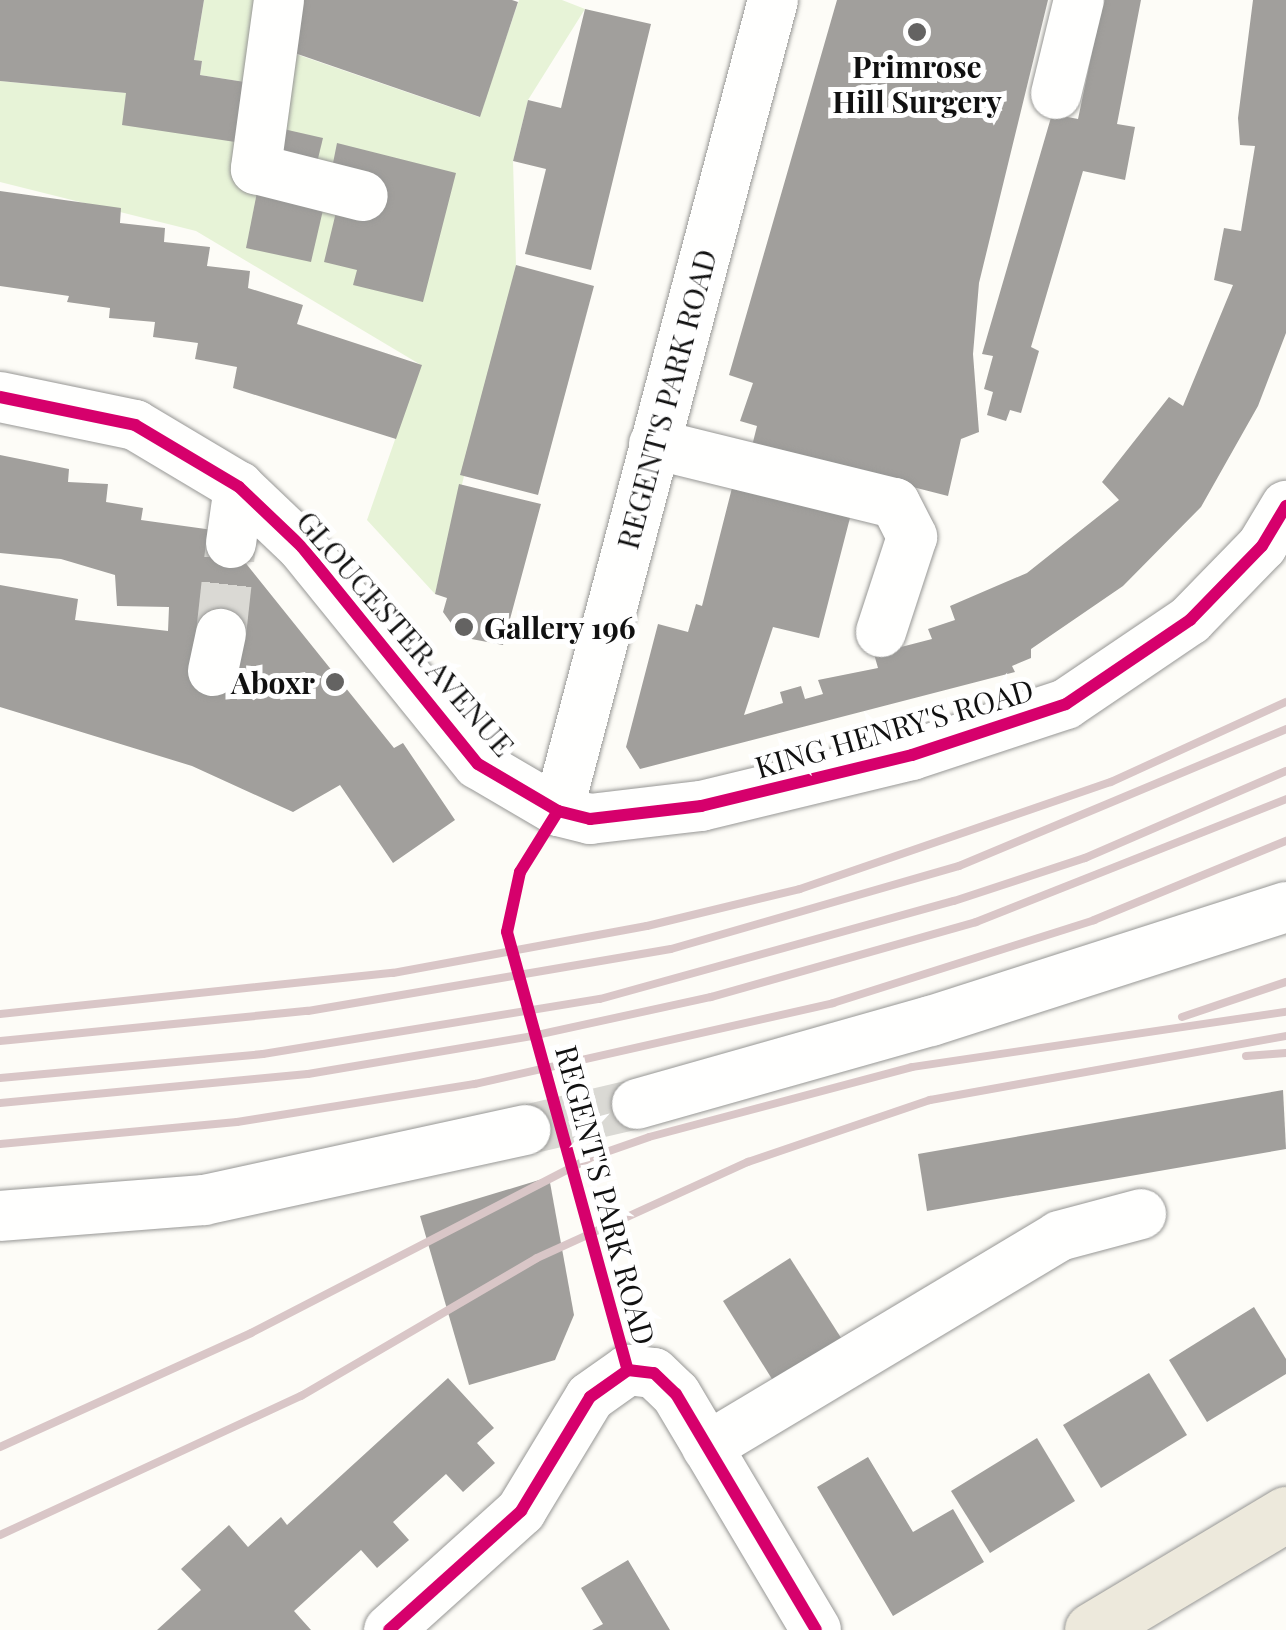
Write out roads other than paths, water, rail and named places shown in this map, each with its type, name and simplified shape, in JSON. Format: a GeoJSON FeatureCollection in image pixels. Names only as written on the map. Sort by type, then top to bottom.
{"type":"FeatureCollection","features":[{"type":"Feature","properties":{"kind":"main road"},"geometry":{"type":"LineString","coordinates":[[1092,1630],[1286,1514]]}},
{"type":"Feature","properties":{"kind":"street"},"geometry":{"type":"LineString","coordinates":[[279,0],[256,170],[363,196]]}},
{"type":"Feature","properties":{"kind":"street","name":"REGENT'S PARK ROAD"},"geometry":{"type":"LineString","coordinates":[[558,811],[773,0]]}},
{"type":"Feature","properties":{"kind":"street"},"geometry":{"type":"LineString","coordinates":[[1056,94],[1079,0]]}},
{"type":"Feature","properties":{"kind":"street","name":"GLOUCESTER AVENUE"},"geometry":{"type":"LineString","coordinates":[[0,396],[136,426],[239,488],[302,548],[478,764],[558,811]]}},
{"type":"Feature","properties":{"kind":"street"},"geometry":{"type":"LineString","coordinates":[[654,444],[895,503],[912,538],[881,632]]}},
{"type":"Feature","properties":{"kind":"street"},"geometry":{"type":"LineString","coordinates":[[231,543],[239,488]]}},
{"type":"Feature","properties":{"kind":"street","name":"KING HENRY'S ROAD"},"geometry":{"type":"LineString","coordinates":[[558,811],[590,819],[701,806],[928,750],[1066,704],[1190,620],[1262,546],[1286,506]]}},
{"type":"Feature","properties":{"kind":"street"},"geometry":{"type":"LineString","coordinates":[[636,1104],[931,1021],[1286,907]]}},
{"type":"Feature","properties":{"kind":"street"},"geometry":{"type":"LineString","coordinates":[[0,1216],[204,1200],[525,1130]]}},
{"type":"Feature","properties":{"kind":"street"},"geometry":{"type":"LineString","coordinates":[[816,1630],[707,1448],[1042,1245],[1142,1214]]}},
{"type":"Feature","properties":{"kind":"street","name":"REGENT'S PARK ROAD"},"geometry":{"type":"LineString","coordinates":[[389,1630],[521,1512],[590,1397],[628,1370],[654,1373],[666,1382],[707,1448]]}},
{"type":"Feature","properties":{"kind":"tunnel"},"geometry":{"type":"LineString","coordinates":[[221,634],[231,543]]}},
{"type":"Feature","properties":{"kind":"tunnel"},"geometry":{"type":"LineString","coordinates":[[525,1130],[637,1104]]}},
{"type":"Feature","properties":{"kind":"railway"},"geometry":{"type":"LineString","coordinates":[[0,1014],[393,973],[647,926],[800,889],[1111,782],[1286,702]]}},
{"type":"Feature","properties":{"kind":"railway"},"geometry":{"type":"LineString","coordinates":[[0,1041],[308,1011],[671,949],[959,866],[1286,729]]}},
{"type":"Feature","properties":{"kind":"railway"},"geometry":{"type":"LineString","coordinates":[[0,1078],[263,1054],[600,999],[954,901],[1085,858],[1286,771]]}},
{"type":"Feature","properties":{"kind":"railway"},"geometry":{"type":"LineString","coordinates":[[0,1103],[308,1074],[532,1036],[711,997],[976,922],[1286,799]]}},
{"type":"Feature","properties":{"kind":"railway"},"geometry":{"type":"LineString","coordinates":[[0,1144],[237,1122],[475,1084],[833,1003],[1094,920],[1286,841]]}},
{"type":"Feature","properties":{"kind":"railway"},"geometry":{"type":"LineString","coordinates":[[1182,1017],[1286,982]]}},
{"type":"Feature","properties":{"kind":"railway"},"geometry":{"type":"LineString","coordinates":[[0,1447],[251,1333],[592,1157],[649,1137],[912,1067],[1286,1012]]}},
{"type":"Feature","properties":{"kind":"railway"},"geometry":{"type":"LineString","coordinates":[[0,1535],[301,1396],[537,1258],[748,1162],[930,1100],[1286,1036]]}},
{"type":"Feature","properties":{"kind":"railway"},"geometry":{"type":"LineString","coordinates":[[1246,1056],[1286,1053]]}},
{"type":"Feature","properties":{"kind":"place","name":"Primrose Hill Surgery"},"geometry":{"type":"Point","coordinates":[917,32]}},
{"type":"Feature","properties":{"kind":"place","name":"Gallery 196"},"geometry":{"type":"Point","coordinates":[464,627]}},
{"type":"Feature","properties":{"kind":"place","name":"Aboxr"},"geometry":{"type":"Point","coordinates":[335,682]}}]}
